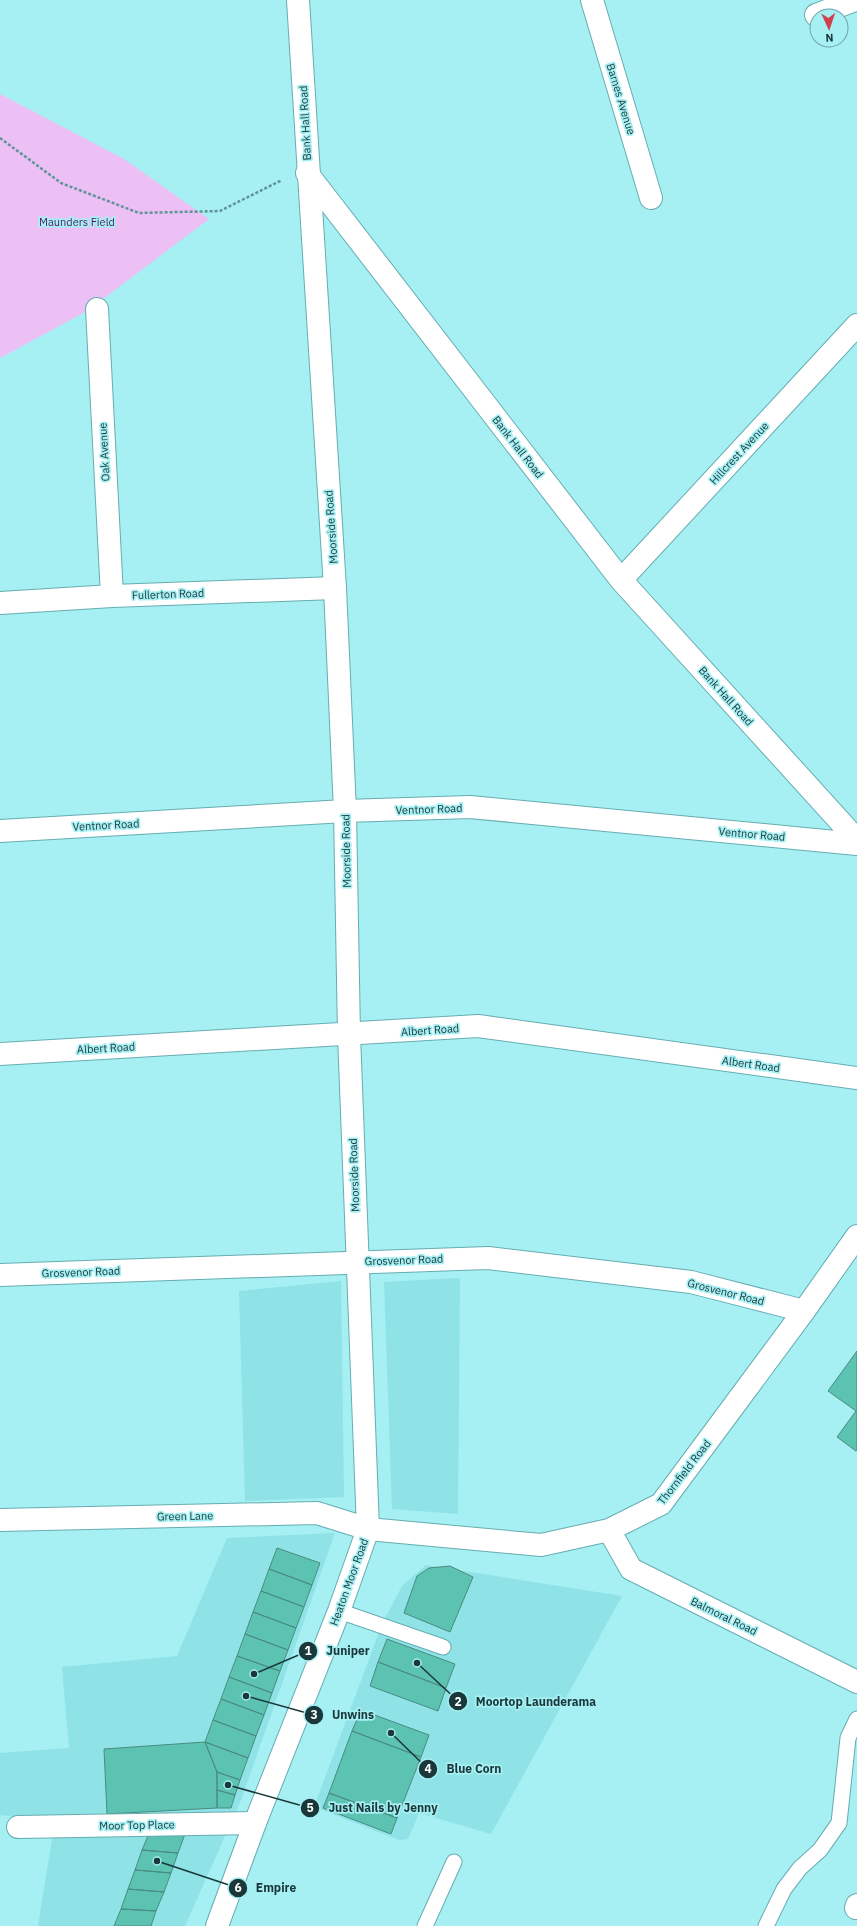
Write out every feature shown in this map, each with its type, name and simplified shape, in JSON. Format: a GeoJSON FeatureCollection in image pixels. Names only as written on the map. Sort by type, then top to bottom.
{"type":"FeatureCollection","features":[{"type":"Feature","properties":{"kind":"street","name":"Bank Hall Road"},"geometry":{"type":"LineString","coordinates":[[298,0],[308,173],[621,580],[857,840]]}},
{"type":"Feature","properties":{"kind":"street","name":"Barnes Avenue"},"geometry":{"type":"LineString","coordinates":[[592,0],[650,198]]}},
{"type":"Feature","properties":{"kind":"street"},"geometry":{"type":"LineString","coordinates":[[834,8],[854,0]]}},
{"type":"Feature","properties":{"kind":"street","name":"Moorside Road"},"geometry":{"type":"LineString","coordinates":[[308,173],[335,588],[345,811],[357,1262],[368,1529]]}},
{"type":"Feature","properties":{"kind":"street","name":"Oak Avenue"},"geometry":{"type":"LineString","coordinates":[[97,308],[112,596]]}},
{"type":"Feature","properties":{"kind":"street","name":"Hillcrest Avenue"},"geometry":{"type":"LineString","coordinates":[[621,580],[857,325]]}},
{"type":"Feature","properties":{"kind":"street","name":"Fullerton Road"},"geometry":{"type":"LineString","coordinates":[[0,603],[112,596],[335,588]]}},
{"type":"Feature","properties":{"kind":"street","name":"Ventnor Road"},"geometry":{"type":"LineString","coordinates":[[0,831],[345,811],[470,807],[857,844]]}},
{"type":"Feature","properties":{"kind":"street","name":"Albert Road"},"geometry":{"type":"LineString","coordinates":[[0,1054],[350,1035],[478,1026],[857,1078]]}},
{"type":"Feature","properties":{"kind":"street","name":"Thornfield Road"},"geometry":{"type":"LineString","coordinates":[[368,1529],[541,1545],[609,1530],[661,1504],[804,1311],[857,1236]]}},
{"type":"Feature","properties":{"kind":"street","name":"Grosvenor Road"},"geometry":{"type":"LineString","coordinates":[[0,1275],[488,1258],[691,1282],[804,1311]]}},
{"type":"Feature","properties":{"kind":"street","name":"Green Lane"},"geometry":{"type":"LineString","coordinates":[[0,1520],[317,1513],[368,1529]]}},
{"type":"Feature","properties":{"kind":"street","name":"Heaton Moor Road"},"geometry":{"type":"LineString","coordinates":[[217,1926],[255,1823],[339,1612],[368,1529]]}},
{"type":"Feature","properties":{"kind":"street","name":"Balmoral Road"},"geometry":{"type":"LineString","coordinates":[[609,1530],[631,1569],[857,1682]]}},
{"type":"Feature","properties":{"kind":"street","name":"Moor Top Place"},"geometry":{"type":"LineString","coordinates":[[18,1827],[255,1823]]}},
{"type":"Feature","properties":{"kind":"lane"},"geometry":{"type":"LineString","coordinates":[[339,1612],[443,1647]]}},
{"type":"Feature","properties":{"kind":"lane"},"geometry":{"type":"LineString","coordinates":[[766,1926],[784,1889],[800,1868],[820,1850],[839,1823],[848,1738],[857,1719]]}},
{"type":"Feature","properties":{"kind":"lane"},"geometry":{"type":"LineString","coordinates":[[425,1926],[454,1862]]}},
{"type":"Feature","properties":{"kind":"path"},"geometry":{"type":"LineString","coordinates":[[0,138],[61,183],[139,213],[220,212],[277,182],[308,173]]}},
{"type":"Feature","properties":{"kind":"shaded area"},"geometry":{"type":"Polygon","coordinates":[[[460,1278],[458,1514],[392,1509],[384,1282],[460,1278]]]}},
{"type":"Feature","properties":{"kind":"shaded area"},"geometry":{"type":"Polygon","coordinates":[[[341,1281],[344,1497],[245,1501],[239,1291],[341,1281]]]}},
{"type":"Feature","properties":{"kind":"shaded area"},"geometry":{"type":"Polygon","coordinates":[[[335,1533],[241,1800],[185,1926],[38,1926],[55,1820],[0,1815],[0,1753],[69,1748],[62,1667],[177,1656],[227,1538],[335,1533]]]}},
{"type":"Feature","properties":{"kind":"shaded area"},"geometry":{"type":"Polygon","coordinates":[[[426,1565],[622,1596],[491,1834],[419,1813],[408,1839],[399,1840],[314,1807],[382,1624],[402,1586],[426,1565]]]}},
{"type":"Feature","properties":{"kind":"green space","name":"Maunders Field"},"geometry":{"type":"Polygon","coordinates":[[[0,94],[124,159],[209,219],[87,311],[0,358],[0,94]]]}},
{"type":"Feature","properties":{"kind":"building"},"geometry":{"type":"Polygon","coordinates":[[[857,1351],[856,1451],[837,1437],[856,1411],[828,1391],[857,1351]]]}},
{"type":"Feature","properties":{"kind":"building"},"geometry":{"type":"Polygon","coordinates":[[[277,1548],[320,1563],[312,1585],[269,1569],[277,1548]]]}},
{"type":"Feature","properties":{"kind":"building"},"geometry":{"type":"Polygon","coordinates":[[[450,1566],[473,1577],[450,1632],[404,1613],[417,1576],[429,1568],[450,1566]]]}},
{"type":"Feature","properties":{"kind":"building"},"geometry":{"type":"Polygon","coordinates":[[[269,1569],[312,1585],[304,1607],[261,1591],[269,1569]]]}},
{"type":"Feature","properties":{"kind":"building"},"geometry":{"type":"Polygon","coordinates":[[[261,1591],[304,1607],[296,1628],[253,1612],[261,1591]]]}},
{"type":"Feature","properties":{"kind":"building"},"geometry":{"type":"Polygon","coordinates":[[[253,1612],[296,1628],[288,1650],[245,1634],[253,1612]]]}},
{"type":"Feature","properties":{"kind":"building"},"geometry":{"type":"Polygon","coordinates":[[[245,1634],[288,1650],[280,1671],[237,1656],[245,1634]]]}},
{"type":"Feature","properties":{"kind":"building"},"geometry":{"type":"Polygon","coordinates":[[[387,1639],[455,1664],[446,1688],[378,1662],[387,1639]]]}},
{"type":"Feature","properties":{"kind":"building"},"geometry":{"type":"Polygon","coordinates":[[[237,1656],[280,1671],[272,1693],[229,1677],[237,1656]]]}},
{"type":"Feature","properties":{"kind":"building"},"geometry":{"type":"Polygon","coordinates":[[[378,1662],[446,1688],[438,1711],[370,1686],[378,1662]]]}},
{"type":"Feature","properties":{"kind":"building"},"geometry":{"type":"Polygon","coordinates":[[[229,1677],[272,1693],[264,1715],[221,1699],[229,1677]]]}},
{"type":"Feature","properties":{"kind":"building"},"geometry":{"type":"Polygon","coordinates":[[[221,1699],[264,1715],[256,1736],[213,1720],[221,1699]]]}},
{"type":"Feature","properties":{"kind":"building"},"geometry":{"type":"Polygon","coordinates":[[[361,1710],[429,1735],[421,1757],[352,1731],[361,1710]]]}},
{"type":"Feature","properties":{"kind":"building"},"geometry":{"type":"Polygon","coordinates":[[[213,1720],[256,1736],[248,1758],[205,1742],[213,1720]]]}},
{"type":"Feature","properties":{"kind":"building"},"geometry":{"type":"Polygon","coordinates":[[[352,1731],[421,1757],[397,1818],[329,1793],[352,1731]]]}},
{"type":"Feature","properties":{"kind":"building"},"geometry":{"type":"Polygon","coordinates":[[[205,1742],[248,1758],[240,1780],[217,1772],[205,1742]]]}},
{"type":"Feature","properties":{"kind":"building"},"geometry":{"type":"Polygon","coordinates":[[[205,1742],[217,1772],[217,1808],[107,1814],[104,1749],[205,1742]]]}},
{"type":"Feature","properties":{"kind":"building"},"geometry":{"type":"Polygon","coordinates":[[[217,1772],[240,1780],[235,1795],[217,1790],[217,1772]]]}},
{"type":"Feature","properties":{"kind":"building"},"geometry":{"type":"Polygon","coordinates":[[[217,1790],[235,1795],[231,1808],[217,1808],[217,1790]]]}},
{"type":"Feature","properties":{"kind":"building"},"geometry":{"type":"Polygon","coordinates":[[[329,1793],[397,1818],[391,1834],[323,1808],[329,1793]]]}},
{"type":"Feature","properties":{"kind":"building"},"geometry":{"type":"Polygon","coordinates":[[[150,1831],[185,1834],[178,1853],[142,1850],[150,1831]]]}},
{"type":"Feature","properties":{"kind":"building"},"geometry":{"type":"Polygon","coordinates":[[[142,1850],[178,1853],[171,1873],[135,1870],[142,1850]]]}},
{"type":"Feature","properties":{"kind":"building"},"geometry":{"type":"Polygon","coordinates":[[[135,1870],[171,1873],[164,1892],[128,1889],[135,1870]]]}},
{"type":"Feature","properties":{"kind":"building"},"geometry":{"type":"Polygon","coordinates":[[[128,1889],[164,1892],[156,1911],[121,1909],[128,1889]]]}},
{"type":"Feature","properties":{"kind":"building"},"geometry":{"type":"Polygon","coordinates":[[[121,1909],[156,1911],[151,1926],[114,1926],[121,1909]]]}},
{"type":"Feature","properties":{"kind":"place","name":"Moortop Launderama"},"geometry":{"type":"Point","coordinates":[417,1663]}},
{"type":"Feature","properties":{"kind":"place","name":"Juniper"},"geometry":{"type":"Point","coordinates":[254,1674]}},
{"type":"Feature","properties":{"kind":"place","name":"Unwins"},"geometry":{"type":"Point","coordinates":[246,1696]}},
{"type":"Feature","properties":{"kind":"place","name":"Blue Corn"},"geometry":{"type":"Point","coordinates":[391,1733]}},
{"type":"Feature","properties":{"kind":"place","name":"Just Nails by Jenny"},"geometry":{"type":"Point","coordinates":[228,1785]}},
{"type":"Feature","properties":{"kind":"place","name":"Empire"},"geometry":{"type":"Point","coordinates":[157,1861]}}]}
